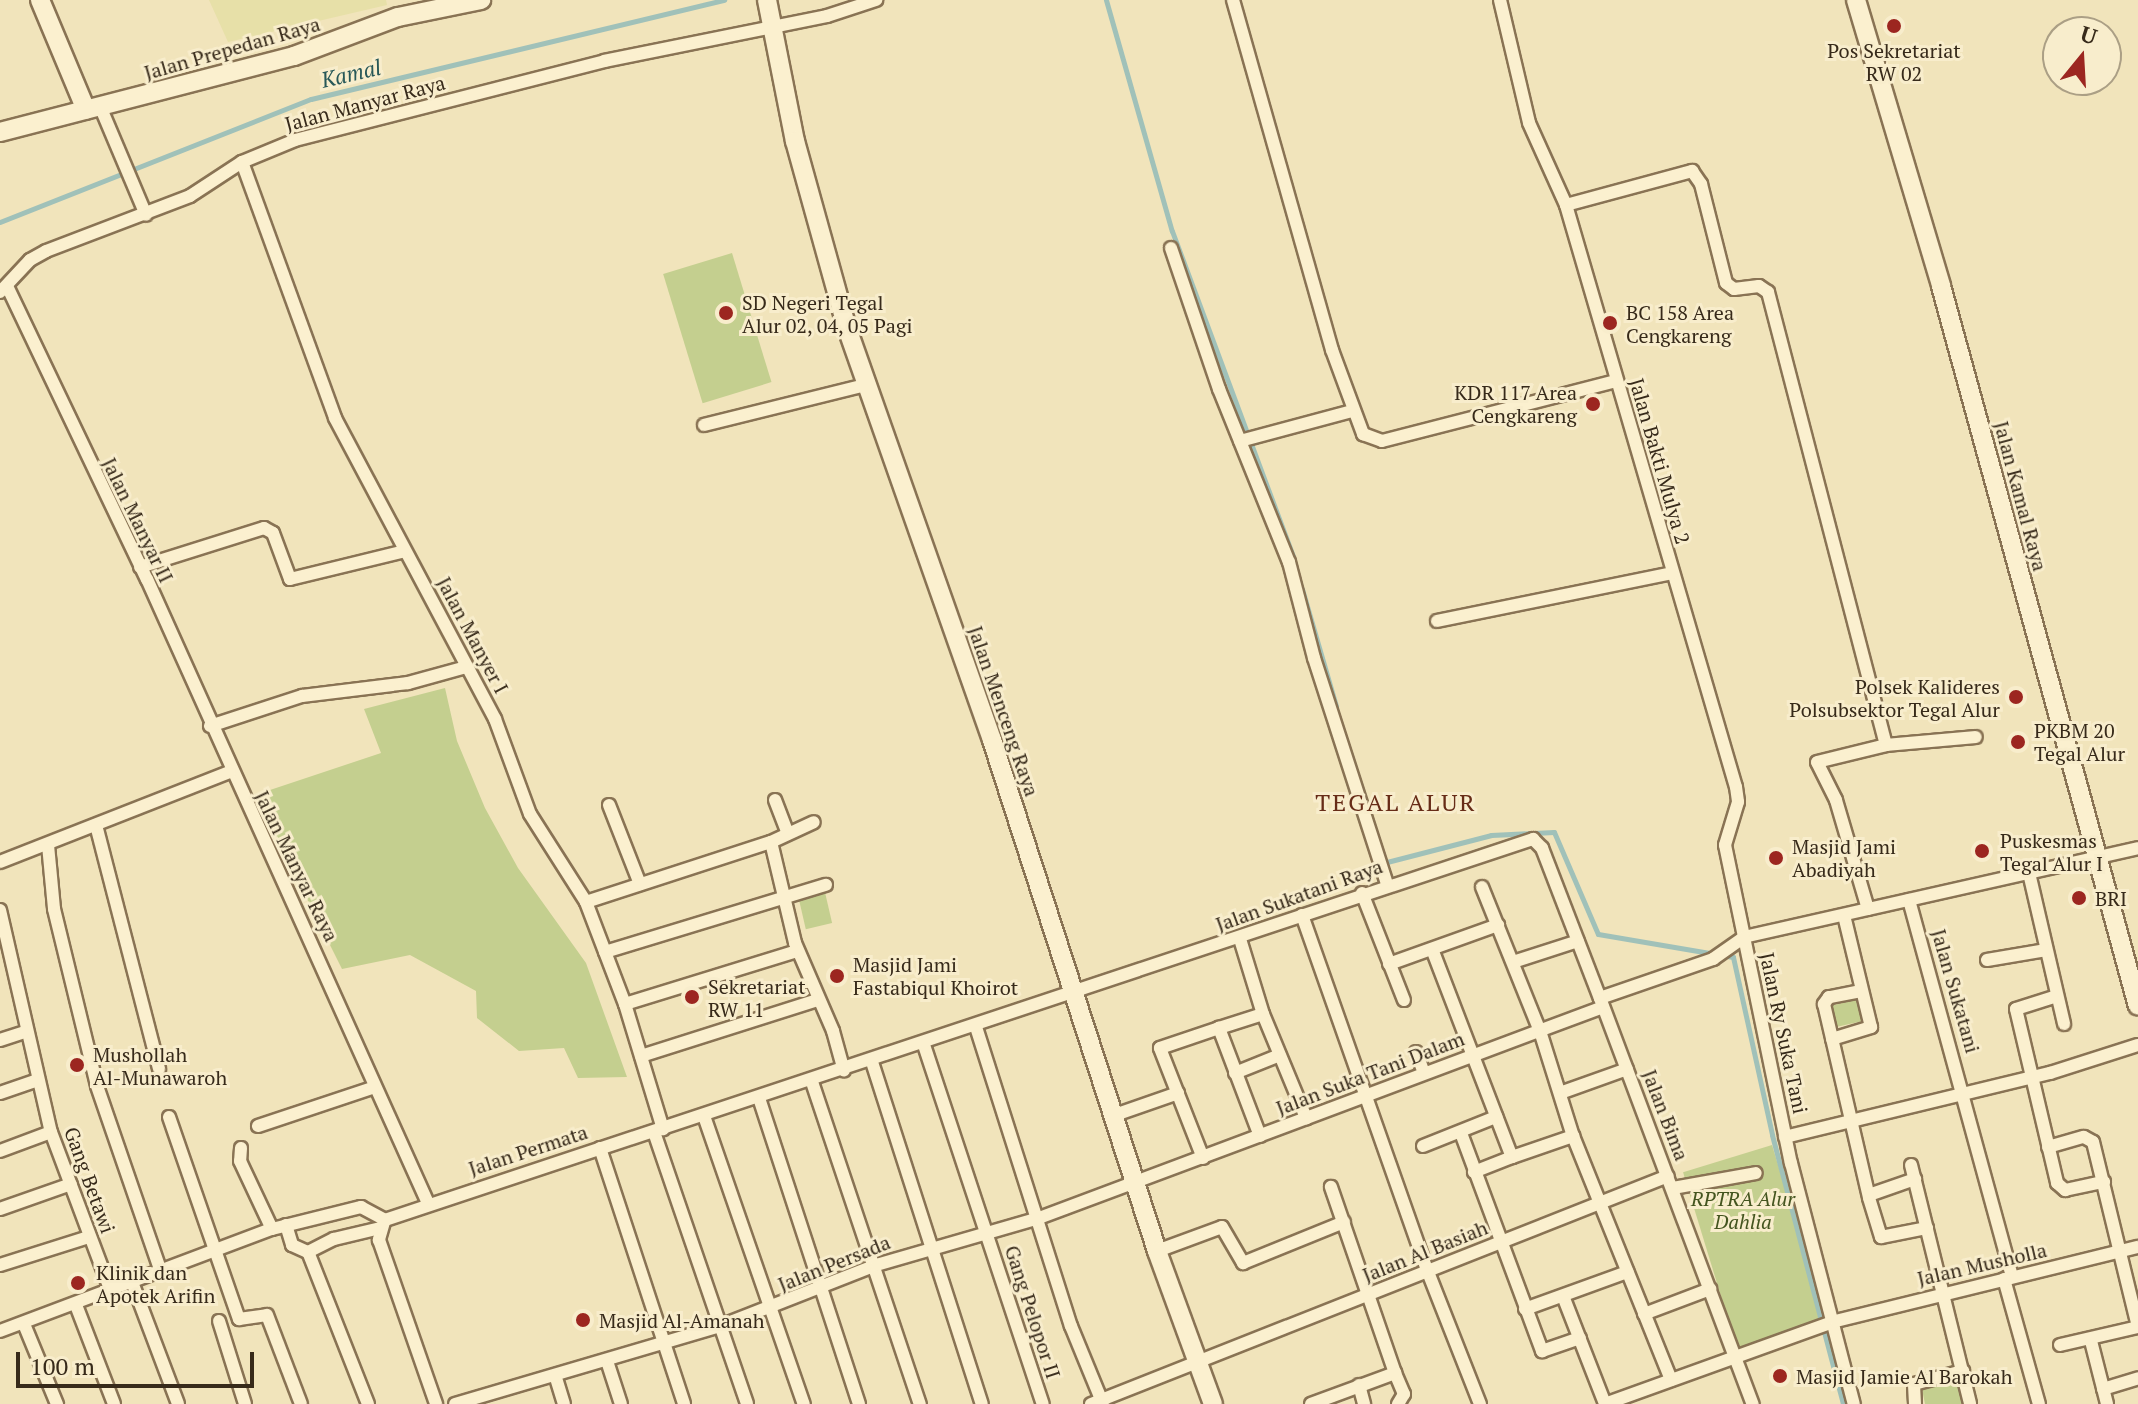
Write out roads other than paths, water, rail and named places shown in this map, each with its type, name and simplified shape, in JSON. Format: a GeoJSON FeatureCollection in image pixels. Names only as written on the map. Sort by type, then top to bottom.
{"type":"FeatureCollection","features":[{"type":"Feature","properties":{"kind":"street"},"geometry":{"type":"LineString","coordinates":[[40,0],[93,108],[113,141],[146,215]]}},
{"type":"Feature","properties":{"kind":"street","name":"Jalan Prepedan Raya"},"geometry":{"type":"LineString","coordinates":[[0,132],[294,56],[398,17],[481,0]]}},
{"type":"Feature","properties":{"kind":"street","name":"Jalan Manyar Raya"},"geometry":{"type":"LineString","coordinates":[[4,289],[30,260],[46,251],[190,196],[242,162],[295,140],[604,61],[772,27],[876,0]]}},
{"type":"Feature","properties":{"kind":"street"},"geometry":{"type":"LineString","coordinates":[[1233,0],[1352,411],[1363,434],[1382,441],[1615,381]]}},
{"type":"Feature","properties":{"kind":"street","name":"Jalan Bakti Mulya 2"},"geometry":{"type":"LineString","coordinates":[[1500,0],[1529,123],[1566,205],[1736,787],[1738,802],[1725,845],[1744,937]]}},
{"type":"Feature","properties":{"kind":"street","name":"Jalan Kamal Raya"},"geometry":{"type":"LineString","coordinates":[[1856,0],[1941,286],[2138,1006]]}},
{"type":"Feature","properties":{"kind":"street","name":"Jalan Menceng Raya"},"geometry":{"type":"LineString","coordinates":[[768,3],[795,141],[866,385],[992,740],[1112,1116],[1143,1181],[1157,1251],[1213,1404]]}},
{"type":"Feature","properties":{"kind":"street","name":"Jalan Manyer I"},"geometry":{"type":"LineString","coordinates":[[242,162],[335,418],[495,719],[530,814],[586,902],[625,1004],[658,1130],[747,1404]]}},
{"type":"Feature","properties":{"kind":"street"},"geometry":{"type":"LineString","coordinates":[[1566,205],[1692,171],[1701,184],[1726,283],[1734,289],[1759,286],[1768,292],[1886,745]]}},
{"type":"Feature","properties":{"kind":"street"},"geometry":{"type":"LineString","coordinates":[[1171,248],[1247,439],[1289,562],[1314,658],[1387,884]]}},
{"type":"Feature","properties":{"kind":"street","name":"Jalan Manyar II"},"geometry":{"type":"LineString","coordinates":[[4,289],[140,567],[230,772]]}},
{"type":"Feature","properties":{"kind":"street"},"geometry":{"type":"LineString","coordinates":[[704,425],[866,385]]}},
{"type":"Feature","properties":{"kind":"street"},"geometry":{"type":"LineString","coordinates":[[1247,439],[1352,411]]}},
{"type":"Feature","properties":{"kind":"street"},"geometry":{"type":"LineString","coordinates":[[140,567],[264,528],[273,533],[286,576],[295,580],[405,551]]}},
{"type":"Feature","properties":{"kind":"street"},"geometry":{"type":"LineString","coordinates":[[1437,621],[1672,573]]}},
{"type":"Feature","properties":{"kind":"street"},"geometry":{"type":"LineString","coordinates":[[210,726],[302,696],[408,683],[466,667]]}},
{"type":"Feature","properties":{"kind":"street"},"geometry":{"type":"LineString","coordinates":[[1868,909],[1836,800],[1817,762],[1886,745],[1976,737]]}},
{"type":"Feature","properties":{"kind":"street"},"geometry":{"type":"LineString","coordinates":[[0,862],[230,772]]}},
{"type":"Feature","properties":{"kind":"street","name":"Jalan Manyar Raya"},"geometry":{"type":"LineString","coordinates":[[230,772],[428,1203]]}},
{"type":"Feature","properties":{"kind":"street"},"geometry":{"type":"LineString","coordinates":[[775,800],[788,834]]}},
{"type":"Feature","properties":{"kind":"street"},"geometry":{"type":"LineString","coordinates":[[609,805],[640,884]]}},
{"type":"Feature","properties":{"kind":"street"},"geometry":{"type":"LineString","coordinates":[[586,902],[771,842],[814,822]]}},
{"type":"Feature","properties":{"kind":"street"},"geometry":{"type":"LineString","coordinates":[[96,825],[159,1069]]}},
{"type":"Feature","properties":{"kind":"street","name":"Jalan Sukatani Raya"},"geometry":{"type":"LineString","coordinates":[[1074,993],[1240,939],[1387,884],[1525,839],[1539,842]]}},
{"type":"Feature","properties":{"kind":"street"},"geometry":{"type":"LineString","coordinates":[[771,842],[797,951],[844,1071]]}},
{"type":"Feature","properties":{"kind":"street","name":"Jalan Bima"},"geometry":{"type":"LineString","coordinates":[[1539,842],[1753,1404]]}},
{"type":"Feature","properties":{"kind":"street"},"geometry":{"type":"LineString","coordinates":[[48,845],[57,924],[97,1086],[160,1269]]}},
{"type":"Feature","properties":{"kind":"street","name":"Jalan Ry Suka Tani"},"geometry":{"type":"LineString","coordinates":[[1601,1002],[1719,955],[1744,937],[2138,848]]}},
{"type":"Feature","properties":{"kind":"street"},"geometry":{"type":"LineString","coordinates":[[2029,873],[2064,1024]]}},
{"type":"Feature","properties":{"kind":"street"},"geometry":{"type":"LineString","coordinates":[[605,952],[826,885]]}},
{"type":"Feature","properties":{"kind":"street"},"geometry":{"type":"LineString","coordinates":[[1482,887],[1540,1031],[1573,1136],[1671,1380]]}},
{"type":"Feature","properties":{"kind":"street"},"geometry":{"type":"LineString","coordinates":[[1362,893],[1404,1000]]}},
{"type":"Feature","properties":{"kind":"street","name":"Jalan Sukatani"},"geometry":{"type":"LineString","coordinates":[[1909,900],[1964,1094],[2039,1404]]}},
{"type":"Feature","properties":{"kind":"street","name":"Gang Betawi"},"geometry":{"type":"LineString","coordinates":[[0,910],[2,931],[51,1132],[111,1292]]}},
{"type":"Feature","properties":{"kind":"street"},"geometry":{"type":"LineString","coordinates":[[1302,915],[1428,1272],[1480,1404]]}},
{"type":"Feature","properties":{"kind":"street"},"geometry":{"type":"LineString","coordinates":[[1832,1039],[1870,1031],[1844,915]]}},
{"type":"Feature","properties":{"kind":"street"},"geometry":{"type":"LineString","coordinates":[[1389,964],[1498,925]]}},
{"type":"Feature","properties":{"kind":"street","name":"Jalan Ry Suka Tani"},"geometry":{"type":"LineString","coordinates":[[1744,937],[1827,1324],[1854,1404]]}},
{"type":"Feature","properties":{"kind":"street"},"geometry":{"type":"LineString","coordinates":[[1240,939],[1263,1014],[1306,1118]]}},
{"type":"Feature","properties":{"kind":"street"},"geometry":{"type":"LineString","coordinates":[[1513,962],[1578,941]]}},
{"type":"Feature","properties":{"kind":"street"},"geometry":{"type":"LineString","coordinates":[[1432,949],[1512,1157]]}},
{"type":"Feature","properties":{"kind":"street","name":"Jalan Sukatani"},"geometry":{"type":"LineString","coordinates":[[1987,960],[2046,950]]}},
{"type":"Feature","properties":{"kind":"street"},"geometry":{"type":"LineString","coordinates":[[625,1004],[797,951]]}},
{"type":"Feature","properties":{"kind":"street"},"geometry":{"type":"LineString","coordinates":[[0,985],[16,983]]}},
{"type":"Feature","properties":{"kind":"street"},"geometry":{"type":"LineString","coordinates":[[1861,991],[1825,999],[1869,1195],[1881,1237],[1927,1228]]}},
{"type":"Feature","properties":{"kind":"street","name":"Jalan Permata"},"geometry":{"type":"LineString","coordinates":[[308,1252],[428,1203],[812,1082],[1074,993]]}},
{"type":"Feature","properties":{"kind":"street"},"geometry":{"type":"LineString","coordinates":[[2057,996],[2016,1007],[2030,1077],[2060,1188],[2104,1182]]}},
{"type":"Feature","properties":{"kind":"street"},"geometry":{"type":"LineString","coordinates":[[641,1056],[818,1000]]}},
{"type":"Feature","properties":{"kind":"street","name":"Jalan Suka Tani Dalam"},"geometry":{"type":"LineString","coordinates":[[1143,1181],[1540,1031],[1601,1002]]}},
{"type":"Feature","properties":{"kind":"street"},"geometry":{"type":"LineString","coordinates":[[1203,1158],[1160,1048],[1263,1014]]}},
{"type":"Feature","properties":{"kind":"street"},"geometry":{"type":"LineString","coordinates":[[976,1027],[1098,1402]]}},
{"type":"Feature","properties":{"kind":"street"},"geometry":{"type":"LineString","coordinates":[[1219,1028],[1260,1136]]}},
{"type":"Feature","properties":{"kind":"street"},"geometry":{"type":"LineString","coordinates":[[0,1040],[27,1031]]}},
{"type":"Feature","properties":{"kind":"street","name":"Gang Pelopor II"},"geometry":{"type":"LineString","coordinates":[[924,1045],[1043,1404]]}},
{"type":"Feature","properties":{"kind":"street"},"geometry":{"type":"LineString","coordinates":[[1785,1137],[2030,1077],[2138,1045]]}},
{"type":"Feature","properties":{"kind":"street"},"geometry":{"type":"LineString","coordinates":[[1416,1052],[1424,1073]]}},
{"type":"Feature","properties":{"kind":"street"},"geometry":{"type":"LineString","coordinates":[[1235,1073],[1280,1055]]}},
{"type":"Feature","properties":{"kind":"street"},"geometry":{"type":"LineString","coordinates":[[872,1062],[982,1404]]}},
{"type":"Feature","properties":{"kind":"street"},"geometry":{"type":"LineString","coordinates":[[1560,1093],[1627,1069]]}},
{"type":"Feature","properties":{"kind":"street"},"geometry":{"type":"LineString","coordinates":[[0,1093],[38,1080]]}},
{"type":"Feature","properties":{"kind":"street"},"geometry":{"type":"LineString","coordinates":[[812,1082],[876,1265],[920,1404]]}},
{"type":"Feature","properties":{"kind":"street"},"geometry":{"type":"LineString","coordinates":[[258,1126],[375,1087]]}},
{"type":"Feature","properties":{"kind":"street"},"geometry":{"type":"LineString","coordinates":[[1112,1116],[1178,1093]]}},
{"type":"Feature","properties":{"kind":"street"},"geometry":{"type":"LineString","coordinates":[[759,1098],[859,1404]]}},
{"type":"Feature","properties":{"kind":"street"},"geometry":{"type":"LineString","coordinates":[[704,1116],[804,1404]]}},
{"type":"Feature","properties":{"kind":"street"},"geometry":{"type":"LineString","coordinates":[[169,1117],[239,1319],[267,1315],[301,1404]]}},
{"type":"Feature","properties":{"kind":"street"},"geometry":{"type":"LineString","coordinates":[[1423,1146],[1496,1117]]}},
{"type":"Feature","properties":{"kind":"street"},"geometry":{"type":"LineString","coordinates":[[0,1151],[51,1132]]}},
{"type":"Feature","properties":{"kind":"street"},"geometry":{"type":"LineString","coordinates":[[1461,1133],[1498,1244],[1542,1351],[1580,1338]]}},
{"type":"Feature","properties":{"kind":"street"},"geometry":{"type":"LineString","coordinates":[[1474,1172],[1573,1136]]}},
{"type":"Feature","properties":{"kind":"street"},"geometry":{"type":"LineString","coordinates":[[2048,1147],[2089,1139],[2104,1182],[2138,1326],[2091,1341],[2060,1345]]}},
{"type":"Feature","properties":{"kind":"street"},"geometry":{"type":"LineString","coordinates":[[241,1148],[240,1161],[272,1229]]}},
{"type":"Feature","properties":{"kind":"street"},"geometry":{"type":"LineString","coordinates":[[600,1148],[684,1404]]}},
{"type":"Feature","properties":{"kind":"street"},"geometry":{"type":"LineString","coordinates":[[1911,1165],[1946,1292],[1970,1404]]}},
{"type":"Feature","properties":{"kind":"street","name":"Jalan Al Basiah"},"geometry":{"type":"LineString","coordinates":[[1098,1402],[1196,1359],[1428,1272],[1599,1203],[1670,1182],[1756,1173]]}},
{"type":"Feature","properties":{"kind":"street"},"geometry":{"type":"LineString","coordinates":[[1869,1195],[1915,1179]]}},
{"type":"Feature","properties":{"kind":"street","name":"Jalan Persada"},"geometry":{"type":"LineString","coordinates":[[455,1404],[556,1378],[723,1325],[822,1289],[876,1265],[1039,1218],[1143,1181]]}},
{"type":"Feature","properties":{"kind":"street"},"geometry":{"type":"LineString","coordinates":[[0,1209],[71,1184]]}},
{"type":"Feature","properties":{"kind":"street"},"geometry":{"type":"LineString","coordinates":[[1331,1187],[1371,1294],[1404,1396],[1398,1404]]}},
{"type":"Feature","properties":{"kind":"street"},"geometry":{"type":"LineString","coordinates":[[0,1331],[111,1292],[160,1269],[272,1229],[361,1207],[382,1224],[379,1240],[436,1404]]}},
{"type":"Feature","properties":{"kind":"street"},"geometry":{"type":"LineString","coordinates":[[1157,1251],[1222,1227],[1243,1263],[1344,1222]]}},
{"type":"Feature","properties":{"kind":"street"},"geometry":{"type":"LineString","coordinates":[[286,1225],[292,1245],[308,1252],[368,1404]]}},
{"type":"Feature","properties":{"kind":"street"},"geometry":{"type":"LineString","coordinates":[[0,1265],[89,1237]]}},
{"type":"Feature","properties":{"kind":"street","name":"Jalan Musholla"},"geometry":{"type":"LineString","coordinates":[[1605,1404],[1827,1324],[1946,1292],[2138,1247]]}},
{"type":"Feature","properties":{"kind":"street"},"geometry":{"type":"LineString","coordinates":[[1525,1309],[1627,1272]]}},
{"type":"Feature","properties":{"kind":"street"},"geometry":{"type":"LineString","coordinates":[[132,1282],[178,1404]]}},
{"type":"Feature","properties":{"kind":"street"},"geometry":{"type":"LineString","coordinates":[[1644,1314],[1710,1289]]}},
{"type":"Feature","properties":{"kind":"street"},"geometry":{"type":"LineString","coordinates":[[1563,1296],[1605,1404]]}},
{"type":"Feature","properties":{"kind":"street"},"geometry":{"type":"LineString","coordinates":[[76,1305],[114,1404]]}},
{"type":"Feature","properties":{"kind":"street"},"geometry":{"type":"LineString","coordinates":[[219,1321],[245,1404]]}},
{"type":"Feature","properties":{"kind":"street"},"geometry":{"type":"LineString","coordinates":[[24,1324],[57,1404]]}},
{"type":"Feature","properties":{"kind":"street"},"geometry":{"type":"LineString","coordinates":[[2091,1341],[2107,1404]]}},
{"type":"Feature","properties":{"kind":"street"},"geometry":{"type":"LineString","coordinates":[[607,1361],[621,1404]]}},
{"type":"Feature","properties":{"kind":"street"},"geometry":{"type":"LineString","coordinates":[[1915,1404],[1914,1384],[1963,1371]]}},
{"type":"Feature","properties":{"kind":"street"},"geometry":{"type":"LineString","coordinates":[[1311,1404],[1395,1373]]}},
{"type":"Feature","properties":{"kind":"street"},"geometry":{"type":"LineString","coordinates":[[556,1378],[564,1404]]}},
{"type":"Feature","properties":{"kind":"street"},"geometry":{"type":"LineString","coordinates":[[2103,1389],[2138,1378]]}},
{"type":"Feature","properties":{"kind":"street"},"geometry":{"type":"LineString","coordinates":[[1359,1385],[1364,1404]]}},
{"type":"Feature","properties":{"kind":"street"},"geometry":{"type":"LineString","coordinates":[[497,1391],[501,1404]]}},
{"type":"Feature","properties":{"kind":"waterway","name":"Kamal"},"geometry":{"type":"LineString","coordinates":[[0,222],[311,99],[724,0]]}},
{"type":"Feature","properties":{"kind":"waterway"},"geometry":{"type":"LineString","coordinates":[[1106,0],[1172,231],[1293,556]]}},
{"type":"Feature","properties":{"kind":"waterway"},"geometry":{"type":"LineString","coordinates":[[1302,589],[1336,706]]}},
{"type":"Feature","properties":{"kind":"waterway"},"geometry":{"type":"LineString","coordinates":[[1383,863],[1491,835],[1554,832],[1598,934],[1733,957],[1772,1135],[1843,1404]]}},
{"type":"Feature","properties":{"kind":"place","name":"Pos Sekretariat RW 02"},"geometry":{"type":"Point","coordinates":[1894,26]}},
{"type":"Feature","properties":{"kind":"place","name":"SD Negeri Tegal Alur 02, 04, 05 Pagi"},"geometry":{"type":"Point","coordinates":[726,313]}},
{"type":"Feature","properties":{"kind":"place","name":"BC 158 Area Cengkareng"},"geometry":{"type":"Point","coordinates":[1610,323]}},
{"type":"Feature","properties":{"kind":"place","name":"KDR 117 Area Cengkareng"},"geometry":{"type":"Point","coordinates":[1593,404]}},
{"type":"Feature","properties":{"kind":"place","name":"Polsek Kalideres Polsubsektor Tegal Alur"},"geometry":{"type":"Point","coordinates":[2016,697]}},
{"type":"Feature","properties":{"kind":"place","name":"PKBM 20 Tegal Alur"},"geometry":{"type":"Point","coordinates":[2018,742]}},
{"type":"Feature","properties":{"kind":"place","name":"Puskesmas Tegal Alur I"},"geometry":{"type":"Point","coordinates":[1982,851]}},
{"type":"Feature","properties":{"kind":"place","name":"Masjid Jami Abadiyah"},"geometry":{"type":"Point","coordinates":[1776,858]}},
{"type":"Feature","properties":{"kind":"place","name":"BRI"},"geometry":{"type":"Point","coordinates":[2079,898]}},
{"type":"Feature","properties":{"kind":"place","name":"Masjid Jami Fastabiqul Khoirot"},"geometry":{"type":"Point","coordinates":[837,976]}},
{"type":"Feature","properties":{"kind":"place","name":"Sekretariat RW 11"},"geometry":{"type":"Point","coordinates":[692,997]}},
{"type":"Feature","properties":{"kind":"place","name":"Mushollah Al-Munawaroh"},"geometry":{"type":"Point","coordinates":[77,1065]}},
{"type":"Feature","properties":{"kind":"place","name":"Klinik dan Apotek Arifin"},"geometry":{"type":"Point","coordinates":[78,1283]}},
{"type":"Feature","properties":{"kind":"place","name":"Masjid Al-Amanah"},"geometry":{"type":"Point","coordinates":[583,1320]}},
{"type":"Feature","properties":{"kind":"place","name":"Masjid Jamie Al Barokah"},"geometry":{"type":"Point","coordinates":[1780,1376]}},
{"type":"Feature","properties":{"kind":"district","name":"TEGAL ALUR"},"geometry":{"type":"Point","coordinates":[1396,803]}},
{"type":"Feature","properties":{"kind":"park label","name":"RPTRA Alur Dahlia"},"geometry":{"type":"Point","coordinates":[1743,1210]}}]}
